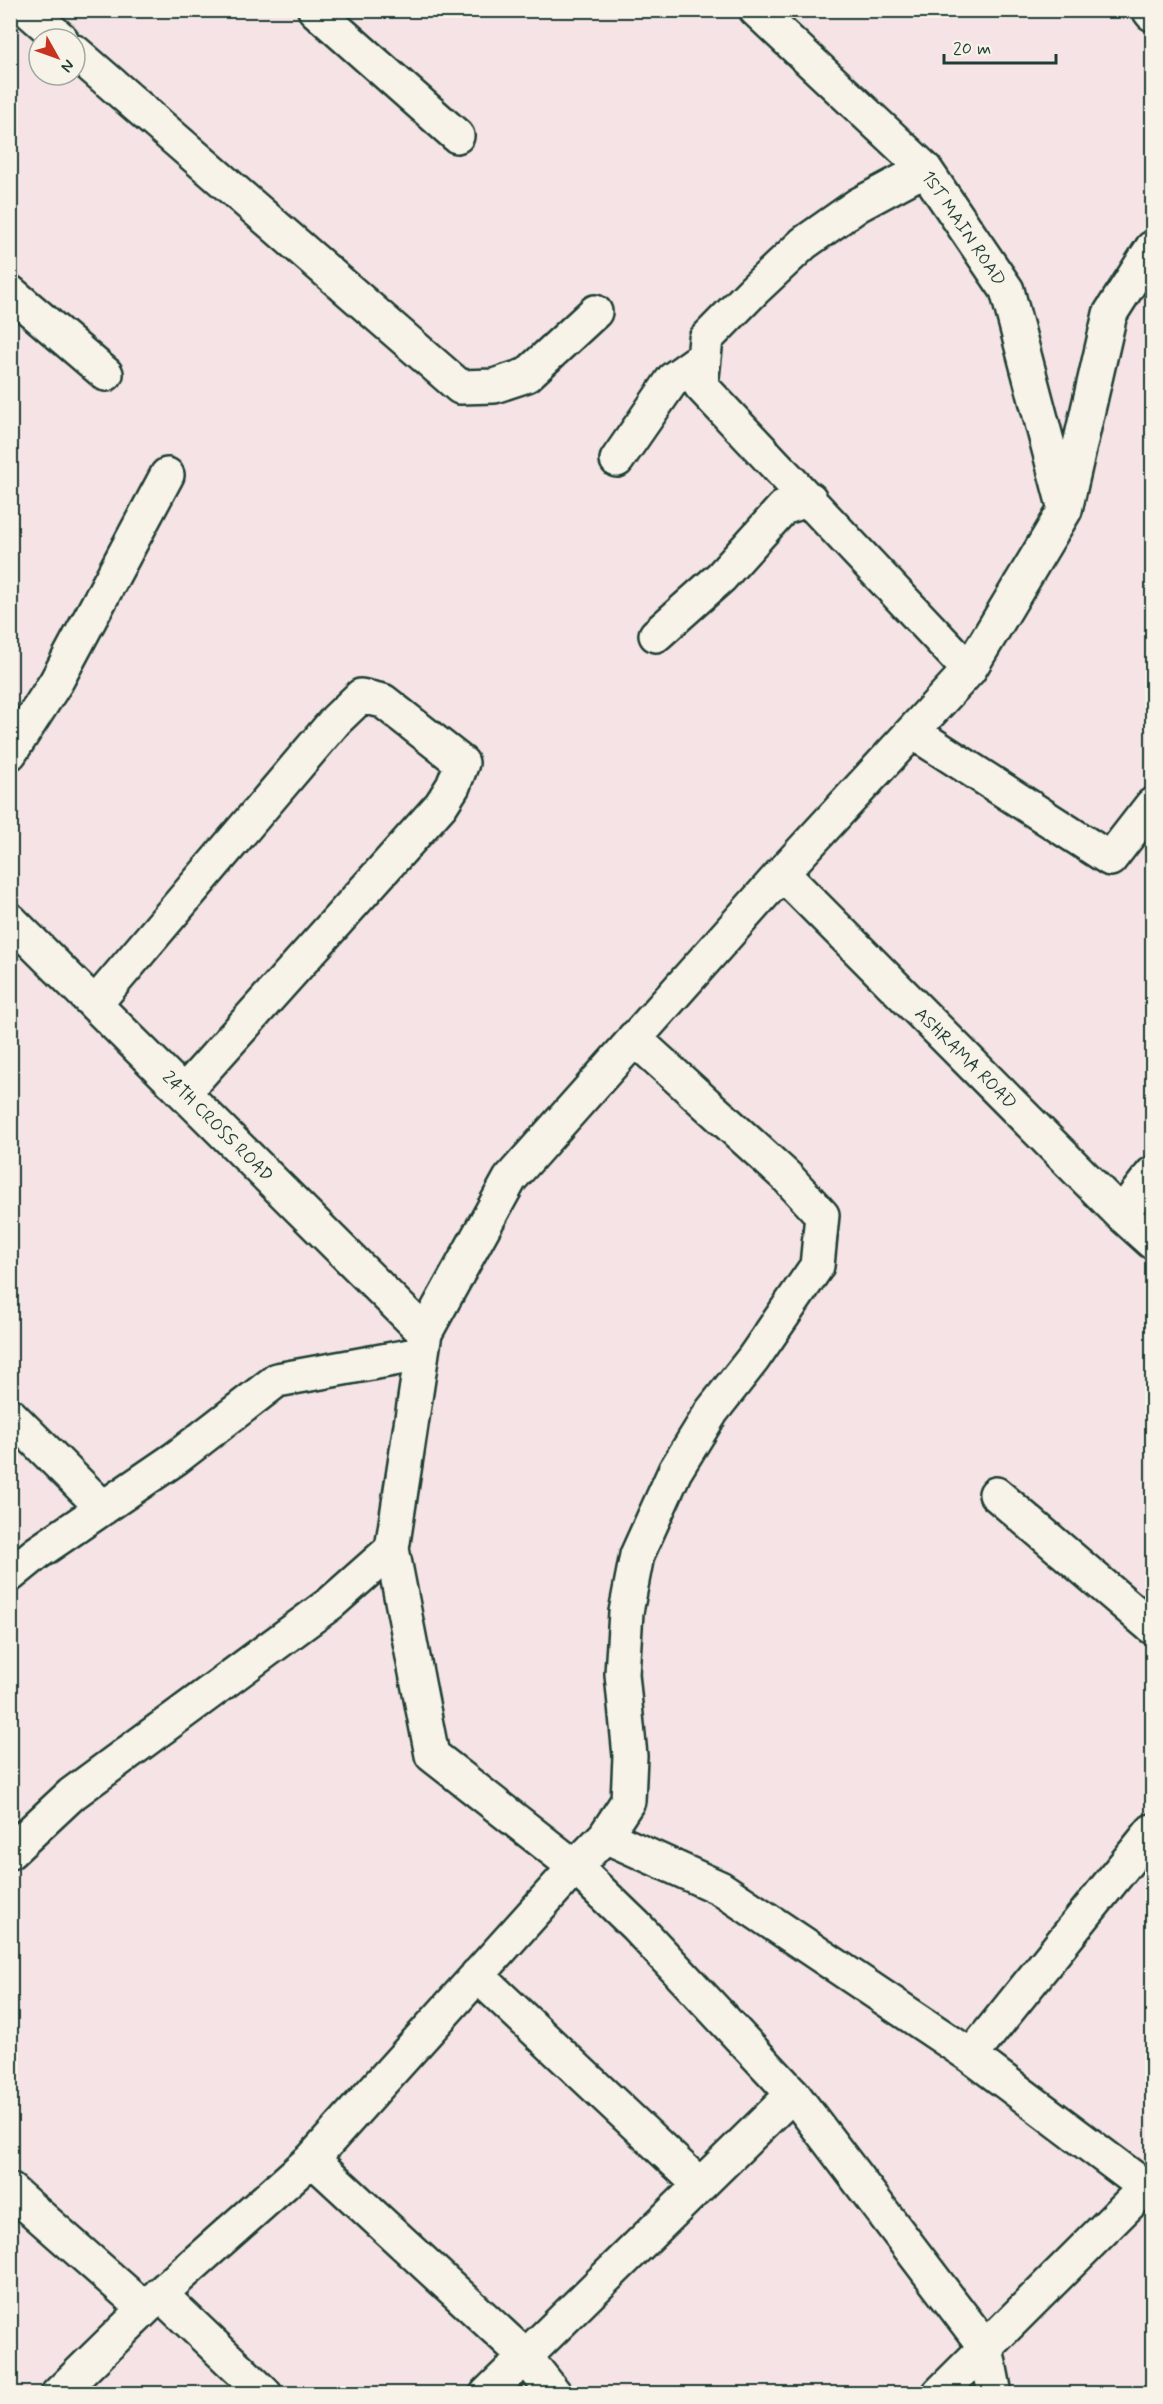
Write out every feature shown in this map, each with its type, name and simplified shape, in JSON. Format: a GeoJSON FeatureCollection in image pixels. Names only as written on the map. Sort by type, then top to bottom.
{"type":"FeatureCollection","features":[{"type":"Feature","properties":{"kind":"street"},"geometry":{"type":"LineString","coordinates":[[28,10],[47,27]]}},
{"type":"Feature","properties":{"kind":"street"},"geometry":{"type":"LineString","coordinates":[[315,10],[457,136]]}},
{"type":"Feature","properties":{"kind":"street","name":"1ST MAIN ROAD"},"geometry":{"type":"LineString","coordinates":[[756,10],[925,169],[1007,290],[1065,510]]}},
{"type":"Feature","properties":{"kind":"street"},"geometry":{"type":"LineString","coordinates":[[1149,10],[1152,14]]}},
{"type":"Feature","properties":{"kind":"street"},"geometry":{"type":"LineString","coordinates":[[87,62],[460,387],[494,386],[527,375],[595,312]]}},
{"type":"Feature","properties":{"kind":"street"},"geometry":{"type":"LineString","coordinates":[[925,169],[858,205],[804,243],[754,290],[706,339],[701,386],[969,670]]}},
{"type":"Feature","properties":{"kind":"street"},"geometry":{"type":"LineString","coordinates":[[995,2394],[986,2348],[793,2094],[636,1926],[575,1866],[432,1755],[392,1549],[423,1343],[510,1179],[782,873],[969,670],[1065,510],[1110,314],[1152,248]]}},
{"type":"Feature","properties":{"kind":"street"},"geometry":{"type":"LineString","coordinates":[[10,292],[106,374]]}},
{"type":"Feature","properties":{"kind":"street"},"geometry":{"type":"LineString","coordinates":[[617,460],[673,379],[704,357]]}},
{"type":"Feature","properties":{"kind":"street"},"geometry":{"type":"LineString","coordinates":[[10,753],[56,682],[168,475]]}},
{"type":"Feature","properties":{"kind":"street"},"geometry":{"type":"LineString","coordinates":[[656,635],[721,577],[783,508],[810,499]]}},
{"type":"Feature","properties":{"kind":"street"},"geometry":{"type":"LineString","coordinates":[[95,1004],[336,720],[361,696],[383,701],[462,763],[453,786],[441,805],[184,1092]]}},
{"type":"Feature","properties":{"kind":"street"},"geometry":{"type":"LineString","coordinates":[[913,732],[1110,859],[1152,805]]}},
{"type":"Feature","properties":{"kind":"street","name":"ASHRAMA ROAD"},"geometry":{"type":"LineString","coordinates":[[782,873],[1121,1214],[1152,1242]]}},
{"type":"Feature","properties":{"kind":"street","name":"24TH CROSS ROAD"},"geometry":{"type":"LineString","coordinates":[[10,920],[184,1092],[423,1343]]}},
{"type":"Feature","properties":{"kind":"street"},"geometry":{"type":"LineString","coordinates":[[58,2394],[152,2301],[312,2159],[575,1866],[605,1836],[628,1801],[630,1756],[622,1674],[626,1612],[637,1555],[675,1471],[712,1411],[753,1359],[817,1266],[822,1215],[788,1178],[634,1038]]}},
{"type":"Feature","properties":{"kind":"street"},"geometry":{"type":"LineString","coordinates":[[1121,1214],[1152,1174]]}},
{"type":"Feature","properties":{"kind":"street"},"geometry":{"type":"LineString","coordinates":[[10,1575],[37,1553],[176,1458],[277,1380],[423,1343]]}},
{"type":"Feature","properties":{"kind":"street"},"geometry":{"type":"LineString","coordinates":[[10,1415],[103,1508]]}},
{"type":"Feature","properties":{"kind":"street"},"geometry":{"type":"LineString","coordinates":[[996,1494],[1152,1627]]}},
{"type":"Feature","properties":{"kind":"street"},"geometry":{"type":"LineString","coordinates":[[10,1852],[72,1794],[331,1604],[392,1549]]}},
{"type":"Feature","properties":{"kind":"street"},"geometry":{"type":"LineString","coordinates":[[971,2056],[1152,1831]]}},
{"type":"Feature","properties":{"kind":"street"},"geometry":{"type":"LineString","coordinates":[[605,1836],[720,1888],[971,2056],[1151,2186],[939,2394]]}},
{"type":"Feature","properties":{"kind":"street"},"geometry":{"type":"LineString","coordinates":[[477,1975],[700,2185]]}},
{"type":"Feature","properties":{"kind":"street"},"geometry":{"type":"LineString","coordinates":[[487,2394],[524,2355],[793,2094]]}},
{"type":"Feature","properties":{"kind":"street"},"geometry":{"type":"LineString","coordinates":[[312,2159],[524,2355],[555,2394]]}},
{"type":"Feature","properties":{"kind":"street"},"geometry":{"type":"LineString","coordinates":[[10,2190],[152,2301],[265,2394]]}}]}
